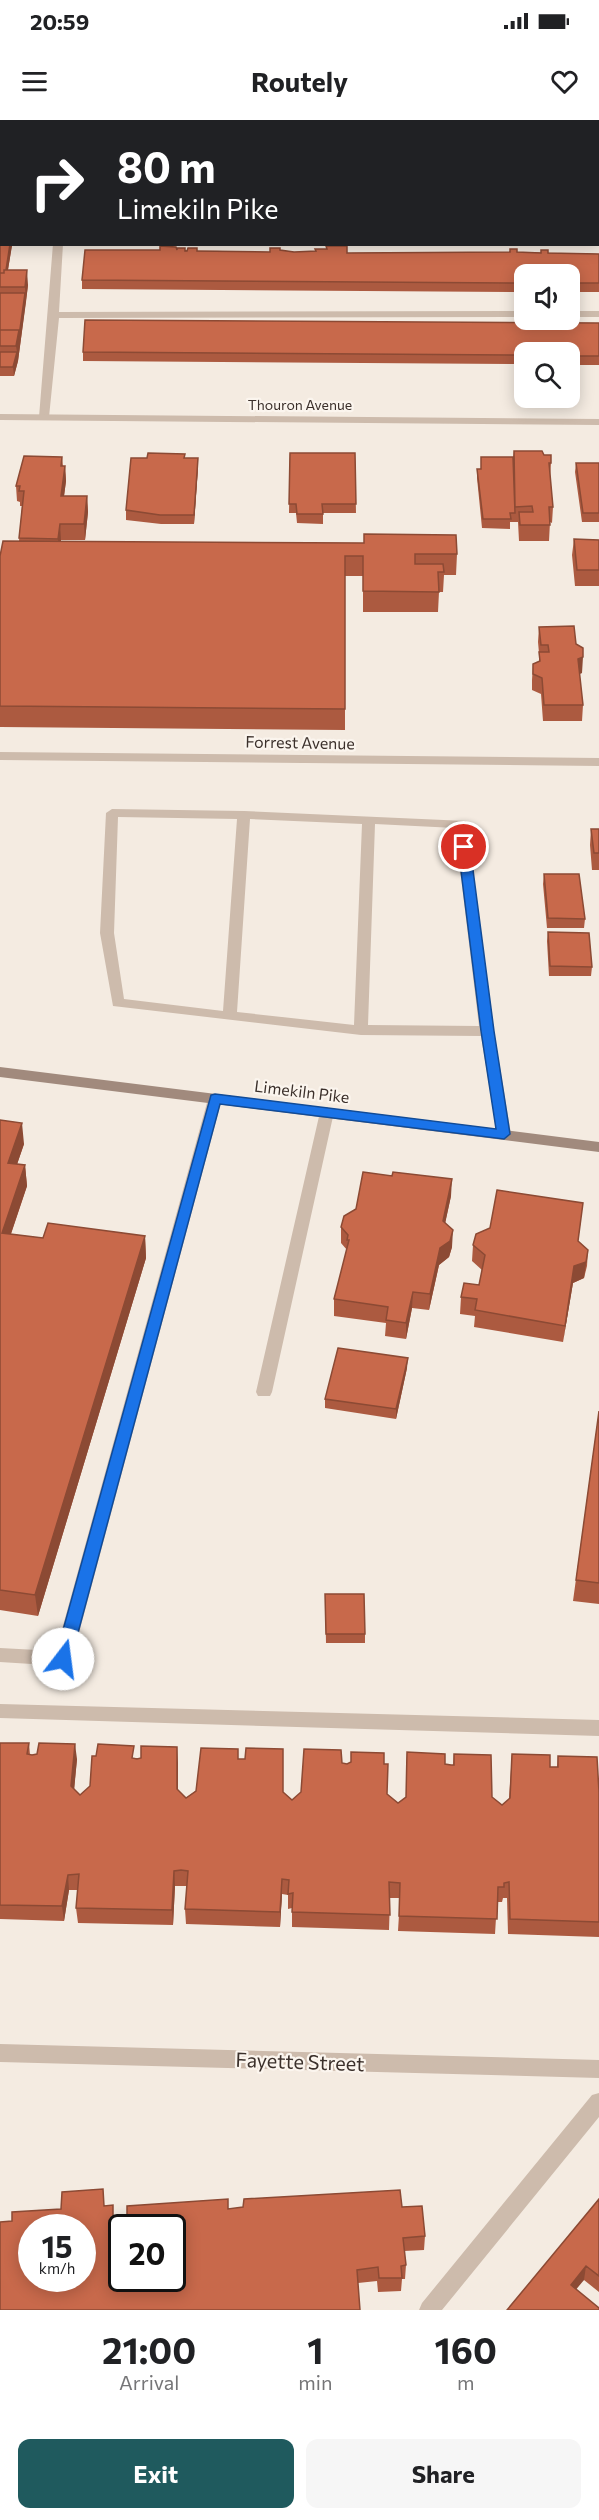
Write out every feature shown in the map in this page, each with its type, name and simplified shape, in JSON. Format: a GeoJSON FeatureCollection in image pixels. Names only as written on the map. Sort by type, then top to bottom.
{"type":"FeatureCollection","features":[{"type":"Feature","properties":{"kind":"street"},"geometry":{"type":"LineString","coordinates":[[44,417],[58,246]]}},
{"type":"Feature","properties":{"kind":"street"},"geometry":{"type":"LineString","coordinates":[[54,315],[514,314]]}},
{"type":"Feature","properties":{"kind":"street"},"geometry":{"type":"LineString","coordinates":[[580,314],[599,314]]}},
{"type":"Feature","properties":{"kind":"street","name":"Thouron Avenue"},"geometry":{"type":"LineString","coordinates":[[0,417],[599,422]]}},
{"type":"Feature","properties":{"kind":"street","name":"Forrest Avenue"},"geometry":{"type":"LineString","coordinates":[[0,756],[599,762]]}},
{"type":"Feature","properties":{"kind":"street"},"geometry":{"type":"LineString","coordinates":[[487,1031],[361,1030],[118,1003],[107,933],[112,813],[244,815],[461,824],[487,1031],[504,1134]]}},
{"type":"Feature","properties":{"kind":"street"},"geometry":{"type":"LineString","coordinates":[[230,1016],[244,815]]}},
{"type":"Feature","properties":{"kind":"street"},"geometry":{"type":"LineString","coordinates":[[361,1030],[369,820]]}},
{"type":"Feature","properties":{"kind":"street","name":"Limekiln Pike"},"geometry":{"type":"LineString","coordinates":[[0,1072],[599,1147]]}},
{"type":"Feature","properties":{"kind":"street"},"geometry":{"type":"LineString","coordinates":[[0,1655],[63,1659],[215,1098]]}},
{"type":"Feature","properties":{"kind":"street"},"geometry":{"type":"LineString","coordinates":[[264,1392],[327,1112]]}},
{"type":"Feature","properties":{"kind":"street"},"geometry":{"type":"LineString","coordinates":[[0,1712],[599,1728]]}},
{"type":"Feature","properties":{"kind":"street","name":"Fayette Street"},"geometry":{"type":"LineString","coordinates":[[0,2053],[599,2069]]}},
{"type":"Feature","properties":{"kind":"street"},"geometry":{"type":"LineString","coordinates":[[429,2310],[599,2102]]}},
{"type":"Feature","properties":{"kind":"building"},"geometry":{"type":"Polygon","coordinates":[[[0,246],[10,246],[6,270],[0,273],[0,246]]]}},
{"type":"Feature","properties":{"kind":"building"},"geometry":{"type":"Polygon","coordinates":[[[160,246],[176,247],[177,250],[177,248],[185,248],[185,251],[188,248],[197,248],[197,251],[270,252],[270,248],[280,248],[280,250],[294,252],[327,249],[326,246],[347,246],[347,253],[510,252],[510,249],[517,249],[517,252],[541,253],[541,250],[548,250],[548,253],[599,254],[599,283],[580,283],[580,264],[514,264],[514,283],[82,280],[85,250],[160,250],[160,246]]]}},
{"type":"Feature","properties":{"kind":"building"},"geometry":{"type":"Polygon","coordinates":[[[4,270],[27,270],[25,287],[0,287],[0,273],[4,273],[4,270]]]}},
{"type":"Feature","properties":{"kind":"building"},"geometry":{"type":"Polygon","coordinates":[[[0,293],[25,293],[19,336],[19,330],[0,330],[0,293]]]}},
{"type":"Feature","properties":{"kind":"building"},"geometry":{"type":"Polygon","coordinates":[[[85,320],[514,323],[514,330],[580,330],[580,323],[599,323],[599,356],[580,356],[580,342],[514,342],[514,355],[83,352],[85,320]]]}},
{"type":"Feature","properties":{"kind":"building"},"geometry":{"type":"Polygon","coordinates":[[[0,330],[19,330],[16,346],[0,346],[0,330]]]}},
{"type":"Feature","properties":{"kind":"building"},"geometry":{"type":"Polygon","coordinates":[[[0,352],[17,352],[13,367],[0,367],[0,352]]]}},
{"type":"Feature","properties":{"kind":"building"},"geometry":{"type":"Polygon","coordinates":[[[514,451],[542,451],[544,455],[551,455],[551,463],[549,463],[553,507],[549,507],[550,525],[520,525],[519,512],[533,512],[532,506],[515,507],[514,451]]]}},
{"type":"Feature","properties":{"kind":"building"},"geometry":{"type":"Polygon","coordinates":[[[148,453],[185,454],[184,458],[198,458],[194,515],[160,515],[126,510],[131,458],[147,458],[148,453]]]}},
{"type":"Feature","properties":{"kind":"building"},"geometry":{"type":"Polygon","coordinates":[[[290,453],[355,453],[356,504],[322,504],[323,514],[297,514],[296,504],[289,504],[290,453]]]}},
{"type":"Feature","properties":{"kind":"building"},"geometry":{"type":"Polygon","coordinates":[[[24,456],[62,457],[61,466],[65,466],[61,496],[87,496],[84,524],[60,524],[58,539],[19,538],[24,491],[19,491],[20,486],[16,486],[24,456]]]}},
{"type":"Feature","properties":{"kind":"building"},"geometry":{"type":"Polygon","coordinates":[[[481,457],[513,457],[515,513],[510,513],[511,519],[483,519],[477,469],[481,469],[481,457]]]}},
{"type":"Feature","properties":{"kind":"building"},"geometry":{"type":"Polygon","coordinates":[[[576,463],[599,463],[599,513],[583,513],[576,463]]]}},
{"type":"Feature","properties":{"kind":"building"},"geometry":{"type":"Polygon","coordinates":[[[364,534],[456,535],[457,554],[415,554],[415,564],[443,564],[444,572],[438,572],[439,592],[363,591],[363,556],[345,556],[345,709],[0,706],[0,556],[3,541],[364,543],[364,534]]]}},
{"type":"Feature","properties":{"kind":"building"},"geometry":{"type":"Polygon","coordinates":[[[574,539],[599,540],[599,570],[577,570],[574,539]]]}},
{"type":"Feature","properties":{"kind":"building"},"geometry":{"type":"Polygon","coordinates":[[[574,626],[576,644],[583,648],[583,657],[578,659],[583,705],[544,705],[542,678],[533,674],[533,664],[540,661],[539,652],[549,652],[548,645],[541,645],[539,627],[574,626]]]}},
{"type":"Feature","properties":{"kind":"building"},"geometry":{"type":"Polygon","coordinates":[[[591,829],[599,829],[599,853],[594,853],[591,829]]]}},
{"type":"Feature","properties":{"kind":"building"},"geometry":{"type":"Polygon","coordinates":[[[544,874],[579,874],[585,919],[548,918],[544,874]]]}},
{"type":"Feature","properties":{"kind":"building"},"geometry":{"type":"Polygon","coordinates":[[[548,932],[589,933],[592,967],[550,966],[548,932]]]}},
{"type":"Feature","properties":{"kind":"building"},"geometry":{"type":"Polygon","coordinates":[[[0,1120],[22,1123],[8,1163],[25,1165],[2,1233],[43,1238],[48,1223],[145,1236],[35,1595],[0,1590],[0,1120]]]}},
{"type":"Feature","properties":{"kind":"building"},"geometry":{"type":"Polygon","coordinates":[[[363,1172],[392,1176],[393,1172],[452,1179],[443,1221],[453,1230],[450,1241],[440,1248],[430,1294],[413,1292],[406,1323],[386,1320],[388,1307],[334,1299],[349,1240],[341,1227],[344,1216],[356,1209],[363,1172]]]}},
{"type":"Feature","properties":{"kind":"building"},"geometry":{"type":"Polygon","coordinates":[[[497,1190],[583,1203],[578,1241],[588,1250],[586,1262],[574,1266],[565,1326],[475,1310],[477,1299],[461,1297],[464,1283],[479,1285],[485,1255],[473,1245],[476,1234],[490,1228],[497,1190]]]}},
{"type":"Feature","properties":{"kind":"building"},"geometry":{"type":"Polygon","coordinates":[[[338,1348],[408,1358],[396,1409],[325,1399],[338,1348]]]}},
{"type":"Feature","properties":{"kind":"building"},"geometry":{"type":"Polygon","coordinates":[[[599,1411],[599,1583],[576,1580],[599,1411]]]}},
{"type":"Feature","properties":{"kind":"building"},"geometry":{"type":"Polygon","coordinates":[[[325,1594],[364,1594],[365,1634],[326,1634],[325,1594]]]}},
{"type":"Feature","properties":{"kind":"building"},"geometry":{"type":"Polygon","coordinates":[[[0,1743],[29,1743],[27,1754],[32,1755],[37,1754],[39,1743],[75,1744],[71,1786],[80,1795],[90,1786],[92,1756],[96,1756],[98,1744],[134,1746],[132,1758],[137,1759],[141,1758],[141,1746],[177,1747],[177,1789],[186,1798],[196,1791],[201,1748],[238,1749],[238,1759],[245,1759],[246,1748],[283,1749],[283,1792],[292,1800],[301,1792],[304,1749],[341,1750],[342,1763],[347,1764],[351,1762],[351,1752],[384,1753],[384,1764],[388,1764],[387,1794],[398,1803],[406,1797],[407,1752],[445,1754],[445,1764],[451,1765],[454,1765],[454,1754],[491,1755],[492,1797],[502,1805],[510,1798],[512,1754],[550,1755],[550,1767],[558,1767],[558,1756],[597,1757],[599,1922],[510,1919],[509,1882],[504,1883],[504,1887],[498,1887],[497,1919],[399,1916],[400,1883],[389,1882],[390,1915],[292,1912],[293,1893],[288,1894],[289,1880],[282,1879],[280,1912],[185,1909],[188,1871],[181,1870],[174,1871],[172,1910],[76,1908],[79,1874],[68,1875],[62,1906],[0,1905],[0,1743]]]}},
{"type":"Feature","properties":{"kind":"building"},"geometry":{"type":"Polygon","coordinates":[[[103,2189],[104,2206],[113,2205],[113,2214],[108,2214],[108,2292],[186,2292],[186,2214],[127,2214],[127,2206],[228,2199],[228,2209],[243,2207],[244,2199],[400,2190],[402,2207],[422,2206],[425,2236],[403,2238],[406,2265],[401,2266],[402,2278],[379,2278],[378,2267],[357,2270],[360,2310],[0,2310],[0,2222],[12,2221],[12,2212],[61,2209],[62,2192],[103,2189]]]}},
{"type":"Feature","properties":{"kind":"building"},"geometry":{"type":"Polygon","coordinates":[[[599,2199],[599,2276],[586,2266],[571,2285],[599,2310],[507,2310],[599,2199]]]}},
{"type":"Feature","properties":{"kind":"route"},"geometry":{"type":"LineString","coordinates":[[63,1659],[215,1098],[504,1134],[487,1031],[464,847]]}}]}
